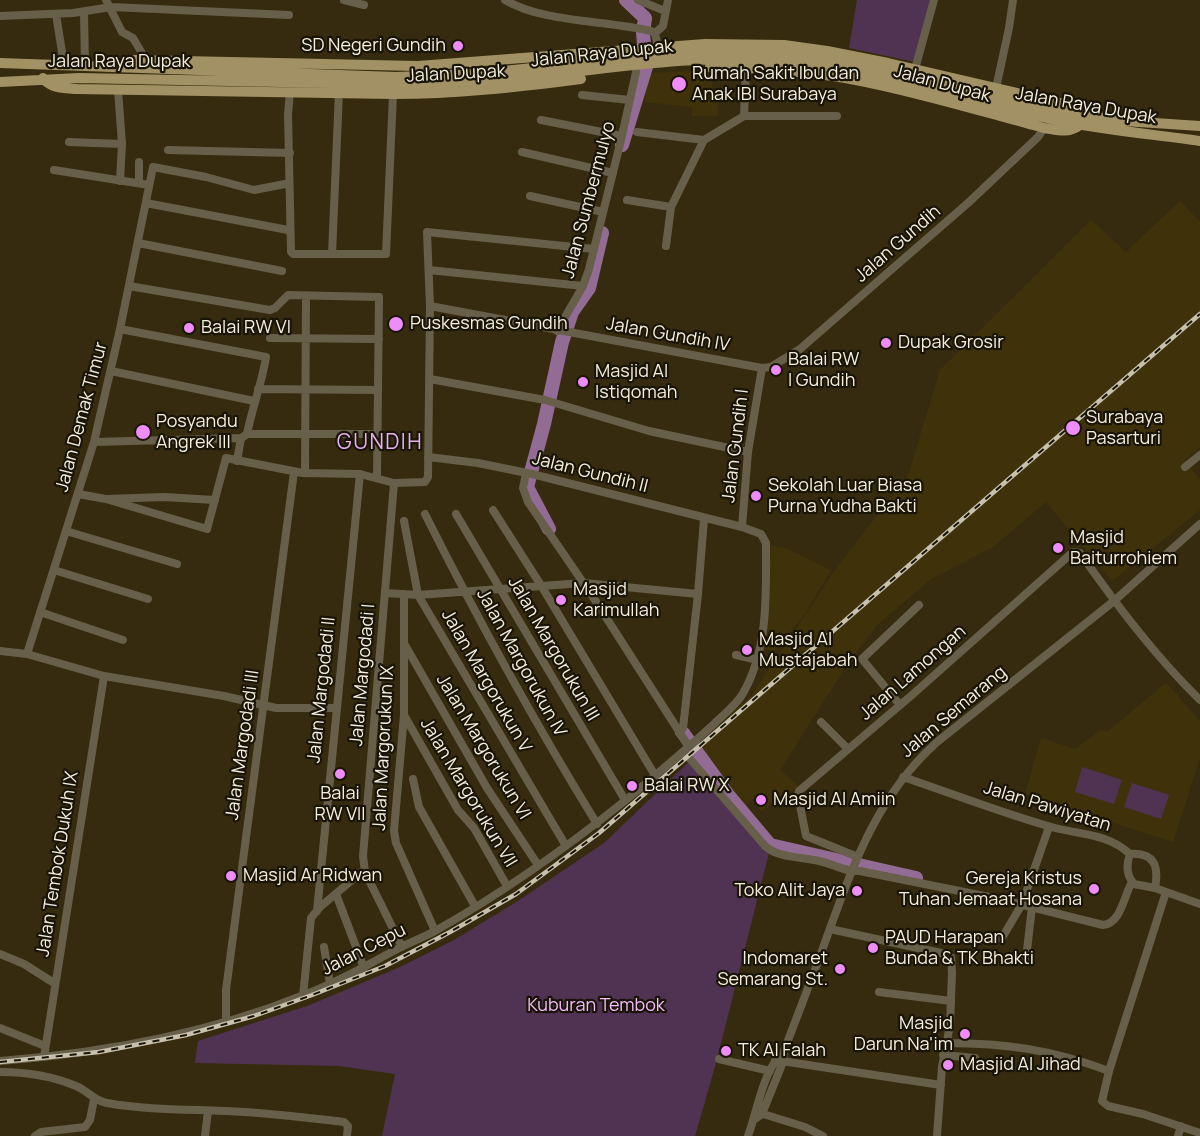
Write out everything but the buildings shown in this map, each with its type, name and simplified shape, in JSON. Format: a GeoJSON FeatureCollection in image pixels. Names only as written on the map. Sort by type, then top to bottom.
{"type":"FeatureCollection","features":[{"type":"Feature","properties":{"kind":"main road","name":"Jalan Dupak"},"geometry":{"type":"LineString","coordinates":[[104,66],[109,61],[115,60],[431,66],[645,60],[784,45],[827,51],[996,88],[1080,108],[1090,117]]}},
{"type":"Feature","properties":{"kind":"main road","name":"Jalan Raya Dupak"},"geometry":{"type":"LineString","coordinates":[[0,63],[374,76],[475,74],[727,52],[792,53],[1090,117],[1200,126]]}},
{"type":"Feature","properties":{"kind":"main road","name":"Jalan Raya Dupak"},"geometry":{"type":"LineString","coordinates":[[727,52],[791,61],[839,73],[882,78],[951,99],[1080,125],[1200,141]]}},
{"type":"Feature","properties":{"kind":"main road","name":"Jalan Dupak"},"geometry":{"type":"LineString","coordinates":[[43,78],[48,84],[54,86],[77,89],[441,94],[490,90],[645,60],[711,67],[839,73]]}},
{"type":"Feature","properties":{"kind":"main road","name":"Jalan Raya Dupak"},"geometry":{"type":"LineString","coordinates":[[0,82],[43,78],[476,84],[645,60]]}},
{"type":"Feature","properties":{"kind":"main road"},"geometry":{"type":"LineString","coordinates":[[374,65],[374,76]]}},
{"type":"Feature","properties":{"kind":"main road","name":"Jalan Dupak"},"geometry":{"type":"LineString","coordinates":[[951,99],[1044,128],[1066,132],[1073,131],[1080,125]]}},
{"type":"Feature","properties":{"kind":"street"},"geometry":{"type":"LineString","coordinates":[[344,0],[364,5]]}},
{"type":"Feature","properties":{"kind":"street"},"geometry":{"type":"LineString","coordinates":[[505,0],[517,7],[545,15],[638,27],[653,32]]}},
{"type":"Feature","properties":{"kind":"street"},"geometry":{"type":"LineString","coordinates":[[638,0],[665,11]]}},
{"type":"Feature","properties":{"kind":"street"},"geometry":{"type":"LineString","coordinates":[[645,60],[653,32],[663,26],[668,0]]}},
{"type":"Feature","properties":{"kind":"street"},"geometry":{"type":"LineString","coordinates":[[915,69],[934,0]]}},
{"type":"Feature","properties":{"kind":"street"},"geometry":{"type":"LineString","coordinates":[[996,88],[1009,28],[1012,0]]}},
{"type":"Feature","properties":{"kind":"street"},"geometry":{"type":"LineString","coordinates":[[108,3],[122,32],[133,38],[146,60]]}},
{"type":"Feature","properties":{"kind":"street"},"geometry":{"type":"LineString","coordinates":[[0,16],[84,12],[108,3],[289,15]]}},
{"type":"Feature","properties":{"kind":"street"},"geometry":{"type":"LineString","coordinates":[[84,12],[85,66]]}},
{"type":"Feature","properties":{"kind":"street"},"geometry":{"type":"LineString","coordinates":[[56,14],[64,65]]}},
{"type":"Feature","properties":{"kind":"street","name":"Jalan Sumbermulyo"},"geometry":{"type":"LineString","coordinates":[[562,332],[584,286],[630,100],[645,60]]}},
{"type":"Feature","properties":{"kind":"street"},"geometry":{"type":"LineString","coordinates":[[744,116],[746,68]]}},
{"type":"Feature","properties":{"kind":"street"},"geometry":{"type":"LineString","coordinates":[[118,90],[122,144],[120,182]]}},
{"type":"Feature","properties":{"kind":"street"},"geometry":{"type":"LineString","coordinates":[[290,92],[291,253],[332,254],[386,254],[393,94]]}},
{"type":"Feature","properties":{"kind":"street"},"geometry":{"type":"LineString","coordinates":[[332,254],[339,92]]}},
{"type":"Feature","properties":{"kind":"street"},"geometry":{"type":"LineString","coordinates":[[582,95],[630,100]]}},
{"type":"Feature","properties":{"kind":"street"},"geometry":{"type":"LineString","coordinates":[[666,246],[672,207],[704,140],[744,116],[837,116]]}},
{"type":"Feature","properties":{"kind":"street"},"geometry":{"type":"LineString","coordinates":[[541,120],[622,136]]}},
{"type":"Feature","properties":{"kind":"street","name":"Jalan Gundih"},"geometry":{"type":"LineString","coordinates":[[762,368],[771,367],[800,349],[969,203],[1038,137],[1044,128]]}},
{"type":"Feature","properties":{"kind":"street"},"geometry":{"type":"LineString","coordinates":[[637,132],[704,140]]}},
{"type":"Feature","properties":{"kind":"street"},"geometry":{"type":"LineString","coordinates":[[69,142],[122,144]]}},
{"type":"Feature","properties":{"kind":"street"},"geometry":{"type":"LineString","coordinates":[[168,150],[290,153]]}},
{"type":"Feature","properties":{"kind":"street"},"geometry":{"type":"LineString","coordinates":[[522,152],[613,173]]}},
{"type":"Feature","properties":{"kind":"street"},"geometry":{"type":"LineString","coordinates":[[139,162],[139,183]]}},
{"type":"Feature","properties":{"kind":"street"},"geometry":{"type":"LineString","coordinates":[[54,170],[149,185],[155,166],[254,190],[285,184]]}},
{"type":"Feature","properties":{"kind":"street","name":"Jalan Demak Timur"},"geometry":{"type":"LineString","coordinates":[[27,654],[94,442],[149,185]]}},
{"type":"Feature","properties":{"kind":"street"},"geometry":{"type":"LineString","coordinates":[[530,196],[603,213]]}},
{"type":"Feature","properties":{"kind":"street"},"geometry":{"type":"LineString","coordinates":[[627,200],[672,207]]}},
{"type":"Feature","properties":{"kind":"street"},"geometry":{"type":"LineString","coordinates":[[146,203],[288,231]]}},
{"type":"Feature","properties":{"kind":"street"},"geometry":{"type":"LineString","coordinates":[[78,494],[207,529],[226,458],[294,472],[360,474],[394,483],[425,482],[428,477],[430,379],[427,232],[594,249]]}},
{"type":"Feature","properties":{"kind":"street"},"geometry":{"type":"LineString","coordinates":[[138,243],[282,270]]}},
{"type":"Feature","properties":{"kind":"street"},"geometry":{"type":"LineString","coordinates":[[429,270],[584,286]]}},
{"type":"Feature","properties":{"kind":"street"},"geometry":{"type":"LineString","coordinates":[[129,286],[270,310],[288,295],[378,297],[377,478]]}},
{"type":"Feature","properties":{"kind":"street"},"geometry":{"type":"LineString","coordinates":[[305,473],[306,296]]}},
{"type":"Feature","properties":{"kind":"street","name":"Jalan Gundih IV"},"geometry":{"type":"LineString","coordinates":[[430,306],[762,368]]}},
{"type":"Feature","properties":{"kind":"street"},"geometry":{"type":"LineString","coordinates":[[120,329],[266,357],[263,376],[237,461]]}},
{"type":"Feature","properties":{"kind":"street"},"geometry":{"type":"LineString","coordinates":[[270,338],[378,339]]}},
{"type":"Feature","properties":{"kind":"street","name":"Jalan Gundih I"},"geometry":{"type":"LineString","coordinates":[[742,527],[748,452],[762,368]]}},
{"type":"Feature","properties":{"kind":"street"},"geometry":{"type":"LineString","coordinates":[[111,371],[254,401]]}},
{"type":"Feature","properties":{"kind":"street"},"geometry":{"type":"LineString","coordinates":[[430,379],[548,401],[649,431],[748,452]]}},
{"type":"Feature","properties":{"kind":"street"},"geometry":{"type":"LineString","coordinates":[[258,389],[378,390]]}},
{"type":"Feature","properties":{"kind":"street"},"geometry":{"type":"LineString","coordinates":[[94,442],[307,434],[378,434]]}},
{"type":"Feature","properties":{"kind":"street"},"geometry":{"type":"LineString","coordinates":[[1185,467],[1200,455]]}},
{"type":"Feature","properties":{"kind":"street","name":"Jalan Gundih II"},"geometry":{"type":"LineString","coordinates":[[428,457],[478,463],[528,473],[742,527]]}},
{"type":"Feature","properties":{"kind":"street","name":"Jalan Margodadi III"},"geometry":{"type":"LineString","coordinates":[[226,1022],[226,990],[294,472]]}},
{"type":"Feature","properties":{"kind":"street"},"geometry":{"type":"LineString","coordinates":[[528,473],[523,488],[528,502],[585,583],[689,747],[767,849],[822,862],[844,871],[860,871],[929,884],[1022,904],[1103,925],[1112,923],[1132,882]]}},
{"type":"Feature","properties":{"kind":"street","name":"Jalan Margodadi II"},"geometry":{"type":"LineString","coordinates":[[303,996],[310,922],[317,911],[360,474]]}},
{"type":"Feature","properties":{"kind":"street","name":"Jalan Margodadi I"},"geometry":{"type":"LineString","coordinates":[[364,870],[394,483]]}},
{"type":"Feature","properties":{"kind":"street"},"geometry":{"type":"LineString","coordinates":[[106,500],[164,498],[215,500]]}},
{"type":"Feature","properties":{"kind":"street"},"geometry":{"type":"LineString","coordinates":[[493,510],[656,777]]}},
{"type":"Feature","properties":{"kind":"street","name":"Jalan Margorukun IV"},"geometry":{"type":"LineString","coordinates":[[424,514],[464,591],[597,824]]}},
{"type":"Feature","properties":{"kind":"street","name":"Jalan Margorukun III"},"geometry":{"type":"LineString","coordinates":[[456,514],[626,800]]}},
{"type":"Feature","properties":{"kind":"street"},"geometry":{"type":"LineString","coordinates":[[681,732],[698,594],[704,519]]}},
{"type":"Feature","properties":{"kind":"street","name":"Jalan Margorukun V"},"geometry":{"type":"LineString","coordinates":[[404,521],[418,595],[566,846]]}},
{"type":"Feature","properties":{"kind":"street","name":"Jalan Semarang"},"geometry":{"type":"LineString","coordinates":[[748,1136],[784,1052],[852,870],[878,816],[903,777],[917,760],[940,740],[1114,600],[1200,524]]}},
{"type":"Feature","properties":{"kind":"street","name":"Jalan Cepu"},"geometry":{"type":"LineString","coordinates":[[0,1060],[114,1048],[226,1022],[303,996],[364,968],[435,931],[507,886],[597,824],[656,777],[740,697],[758,660],[764,619],[766,543],[761,534],[742,527]]}},
{"type":"Feature","properties":{"kind":"street"},"geometry":{"type":"LineString","coordinates":[[66,531],[177,564]]}},
{"type":"Feature","properties":{"kind":"street","name":"Jalan Lamongan"},"geometry":{"type":"LineString","coordinates":[[857,859],[806,836],[798,795],[801,789],[1073,552],[1080,553],[1114,600],[1176,676],[1200,700]]}},
{"type":"Feature","properties":{"kind":"street"},"geometry":{"type":"LineString","coordinates":[[54,570],[148,599]]}},
{"type":"Feature","properties":{"kind":"street"},"geometry":{"type":"LineString","coordinates":[[385,593],[418,595],[585,583],[698,594]]}},
{"type":"Feature","properties":{"kind":"street","name":"Jalan Margorukun IX"},"geometry":{"type":"LineString","coordinates":[[404,594],[404,715],[394,825],[395,837],[435,931]]}},
{"type":"Feature","properties":{"kind":"street"},"geometry":{"type":"LineString","coordinates":[[900,705],[862,659],[919,605]]}},
{"type":"Feature","properties":{"kind":"street"},"geometry":{"type":"LineString","coordinates":[[40,612],[123,640]]}},
{"type":"Feature","properties":{"kind":"street","name":"Jalan Margorukun VI"},"geometry":{"type":"LineString","coordinates":[[404,643],[487,788],[538,865]]}},
{"type":"Feature","properties":{"kind":"street"},"geometry":{"type":"LineString","coordinates":[[0,651],[27,654],[104,676],[280,708],[336,708]]}},
{"type":"Feature","properties":{"kind":"street"},"geometry":{"type":"LineString","coordinates":[[735,655],[758,660]]}},
{"type":"Feature","properties":{"kind":"street","name":"Jalan Tembok Dukuh IX"},"geometry":{"type":"LineString","coordinates":[[44,1057],[104,676]]}},
{"type":"Feature","properties":{"kind":"street","name":"Jalan Margorukun VII"},"geometry":{"type":"LineString","coordinates":[[404,715],[458,810],[474,828],[507,886]]}},
{"type":"Feature","properties":{"kind":"street"},"geometry":{"type":"LineString","coordinates":[[821,722],[848,749]]}},
{"type":"Feature","properties":{"kind":"street","name":"Jalan Pawiyatan"},"geometry":{"type":"LineString","coordinates":[[903,777],[1049,827],[1102,837],[1130,854],[1143,854],[1152,860],[1157,874],[1155,888]]}},
{"type":"Feature","properties":{"kind":"street"},"geometry":{"type":"LineString","coordinates":[[413,779],[419,807],[476,906]]}},
{"type":"Feature","properties":{"kind":"street"},"geometry":{"type":"LineString","coordinates":[[968,939],[999,940],[1005,933],[1022,904],[1049,827]]}},
{"type":"Feature","properties":{"kind":"street"},"geometry":{"type":"LineString","coordinates":[[1130,854],[1127,862],[1128,875],[1132,882],[1200,904]]}},
{"type":"Feature","properties":{"kind":"street"},"geometry":{"type":"LineString","coordinates":[[317,911],[364,870],[402,947]]}},
{"type":"Feature","properties":{"kind":"street"},"geometry":{"type":"LineString","coordinates":[[1166,892],[1102,1097],[1105,1105],[1200,1133]]}},
{"type":"Feature","properties":{"kind":"street"},"geometry":{"type":"LineString","coordinates":[[336,894],[364,968]]}},
{"type":"Feature","properties":{"kind":"street"},"geometry":{"type":"LineString","coordinates":[[1026,959],[1032,907]]}},
{"type":"Feature","properties":{"kind":"street"},"geometry":{"type":"LineString","coordinates":[[830,929],[946,954],[952,960],[950,1024],[944,1055],[937,1136]]}},
{"type":"Feature","properties":{"kind":"street"},"geometry":{"type":"LineString","coordinates":[[324,947],[330,984]]}},
{"type":"Feature","properties":{"kind":"street"},"geometry":{"type":"LineString","coordinates":[[0,954],[24,964],[54,983]]}},
{"type":"Feature","properties":{"kind":"street"},"geometry":{"type":"LineString","coordinates":[[879,992],[951,1001]]}},
{"type":"Feature","properties":{"kind":"street"},"geometry":{"type":"LineString","coordinates":[[0,1028],[45,1046]]}},
{"type":"Feature","properties":{"kind":"street"},"geometry":{"type":"LineString","coordinates":[[946,1042],[998,1043],[1022,1047],[1070,1058],[1109,1071]]}},
{"type":"Feature","properties":{"kind":"street"},"geometry":{"type":"LineString","coordinates":[[944,1055],[975,1058]]}},
{"type":"Feature","properties":{"kind":"street"},"geometry":{"type":"LineString","coordinates":[[719,1059],[770,1071]]}},
{"type":"Feature","properties":{"kind":"street"},"geometry":{"type":"LineString","coordinates":[[779,1061],[941,1084]]}},
{"type":"Feature","properties":{"kind":"street","name":"Jalan Semarang"},"geometry":{"type":"LineString","coordinates":[[757,1115],[770,1071],[779,1061]]}},
{"type":"Feature","properties":{"kind":"street"},"geometry":{"type":"LineString","coordinates":[[0,1072],[28,1073],[63,1082],[79,1088],[94,1099],[128,1106],[289,1116],[344,1122],[348,1126],[347,1136]]}},
{"type":"Feature","properties":{"kind":"street"},"geometry":{"type":"LineString","coordinates":[[35,1136],[41,1132],[85,1127],[90,1120],[94,1099]]}},
{"type":"Feature","properties":{"kind":"street"},"geometry":{"type":"LineString","coordinates":[[205,1136],[208,1111]]}},
{"type":"Feature","properties":{"kind":"street"},"geometry":{"type":"LineString","coordinates":[[757,1115],[806,1127],[823,1136]]}},
{"type":"Feature","properties":{"kind":"street"},"geometry":{"type":"LineString","coordinates":[[1178,1136],[1181,1126]]}},
{"type":"Feature","properties":{"kind":"shaded area","name":"Rumah Sakit Ibu dan Anak IBI Surabaya"},"geometry":{"type":"Polygon","coordinates":[[[712,70],[712,95],[718,101],[718,116],[692,116],[692,107],[645,102],[647,73],[712,70]]]}},
{"type":"Feature","properties":{"kind":"shaded area"},"geometry":{"type":"Polygon","coordinates":[[[1180,201],[1200,222],[1200,447],[1184,460],[1200,480],[1200,510],[1112,581],[1046,502],[993,547],[931,579],[877,625],[846,666],[780,770],[799,786],[761,811],[753,799],[742,808],[695,748],[752,695],[837,567],[908,476],[940,370],[1091,220],[1126,252],[1180,201]]]}},
{"type":"Feature","properties":{"kind":"shaded area"},"geometry":{"type":"Polygon","coordinates":[[[767,545],[785,548],[831,570],[804,615],[775,651],[764,649],[767,545]]]}},
{"type":"Feature","properties":{"kind":"shaded area"},"geometry":{"type":"Polygon","coordinates":[[[1166,683],[1200,721],[1200,758],[1173,842],[1025,794],[1041,738],[1075,749],[1101,730],[1107,732],[1166,683]]]}},
{"type":"Feature","properties":{"kind":"green space"},"geometry":{"type":"Polygon","coordinates":[[[857,0],[931,0],[915,62],[849,48],[857,0]]]}},
{"type":"Feature","properties":{"kind":"green space","name":"Kuburan Tembok"},"geometry":{"type":"Polygon","coordinates":[[[694,757],[770,849],[716,1063],[695,1136],[382,1136],[395,1074],[339,1066],[195,1063],[198,1041],[310,1005],[400,967],[454,940],[518,901],[604,843],[694,757]]]}},
{"type":"Feature","properties":{"kind":"green space"},"geometry":{"type":"Polygon","coordinates":[[[1082,767],[1122,780],[1114,804],[1075,792],[1082,767]]]}},
{"type":"Feature","properties":{"kind":"green space"},"geometry":{"type":"Polygon","coordinates":[[[1132,783],[1169,795],[1161,819],[1124,807],[1132,783]]]}},
{"type":"Feature","properties":{"kind":"waterway"},"geometry":{"type":"LineString","coordinates":[[622,145],[646,67],[643,33],[645,18],[626,0]]}},
{"type":"Feature","properties":{"kind":"waterway"},"geometry":{"type":"LineString","coordinates":[[549,529],[527,487],[562,342],[572,312],[589,288],[602,233]]}},
{"type":"Feature","properties":{"kind":"waterway"},"geometry":{"type":"LineString","coordinates":[[683,733],[728,795],[770,845],[916,878]]}},
{"type":"Feature","properties":{"kind":"railway"},"geometry":{"type":"LineString","coordinates":[[0,1062],[99,1052],[186,1035],[254,1016],[385,966],[516,894],[599,833],[1200,314]]}},
{"type":"Feature","properties":{"kind":"place","name":"SD Negeri Gundih"},"geometry":{"type":"Point","coordinates":[458,46]}},
{"type":"Feature","properties":{"kind":"place","name":"Rumah Sakit Ibu dan Anak IBI Surabaya"},"geometry":{"type":"Point","coordinates":[679,84]}},
{"type":"Feature","properties":{"kind":"place","name":"Puskesmas Gundih"},"geometry":{"type":"Point","coordinates":[396,324]}},
{"type":"Feature","properties":{"kind":"place","name":"Balai RW VI"},"geometry":{"type":"Point","coordinates":[189,328]}},
{"type":"Feature","properties":{"kind":"place","name":"Dupak Grosir"},"geometry":{"type":"Point","coordinates":[886,343]}},
{"type":"Feature","properties":{"kind":"place","name":"Balai RW I Gundih"},"geometry":{"type":"Point","coordinates":[776,370]}},
{"type":"Feature","properties":{"kind":"place","name":"Masjid Al Istiqomah"},"geometry":{"type":"Point","coordinates":[583,382]}},
{"type":"Feature","properties":{"kind":"place","name":"Surabaya Pasarturi"},"geometry":{"type":"Point","coordinates":[1073,428]}},
{"type":"Feature","properties":{"kind":"place","name":"Posyandu Angrek III"},"geometry":{"type":"Point","coordinates":[143,432]}},
{"type":"Feature","properties":{"kind":"place","name":"Sekolah Luar Biasa Purna Yudha Bakti"},"geometry":{"type":"Point","coordinates":[756,496]}},
{"type":"Feature","properties":{"kind":"place","name":"Masjid Baiturrohiem"},"geometry":{"type":"Point","coordinates":[1058,548]}},
{"type":"Feature","properties":{"kind":"place","name":"Masjid Karimullah"},"geometry":{"type":"Point","coordinates":[561,600]}},
{"type":"Feature","properties":{"kind":"place","name":"Masjid Al Mustajabah"},"geometry":{"type":"Point","coordinates":[747,650]}},
{"type":"Feature","properties":{"kind":"place","name":"Balai RW VII"},"geometry":{"type":"Point","coordinates":[340,774]}},
{"type":"Feature","properties":{"kind":"place","name":"Balai RW X"},"geometry":{"type":"Point","coordinates":[632,786]}},
{"type":"Feature","properties":{"kind":"place","name":"Masjid Al Amiin"},"geometry":{"type":"Point","coordinates":[761,800]}},
{"type":"Feature","properties":{"kind":"place","name":"Masjid Ar Ridwan"},"geometry":{"type":"Point","coordinates":[231,876]}},
{"type":"Feature","properties":{"kind":"place","name":"Gereja Kristus Tuhan Jemaat Hosana"},"geometry":{"type":"Point","coordinates":[1094,889]}},
{"type":"Feature","properties":{"kind":"place","name":"Toko Alit Jaya"},"geometry":{"type":"Point","coordinates":[857,891]}},
{"type":"Feature","properties":{"kind":"place","name":"PAUD Harapan Bunda & TK Bhakti"},"geometry":{"type":"Point","coordinates":[873,948]}},
{"type":"Feature","properties":{"kind":"place","name":"Indomaret Semarang St."},"geometry":{"type":"Point","coordinates":[840,969]}},
{"type":"Feature","properties":{"kind":"place","name":"Masjid Darun Na'im"},"geometry":{"type":"Point","coordinates":[965,1034]}},
{"type":"Feature","properties":{"kind":"place","name":"TK Al Falah"},"geometry":{"type":"Point","coordinates":[726,1051]}},
{"type":"Feature","properties":{"kind":"place","name":"Masjid Al Jihad"},"geometry":{"type":"Point","coordinates":[948,1065]}},
{"type":"Feature","properties":{"kind":"district","name":"GUNDIH"},"geometry":{"type":"Point","coordinates":[380,443]}}]}
